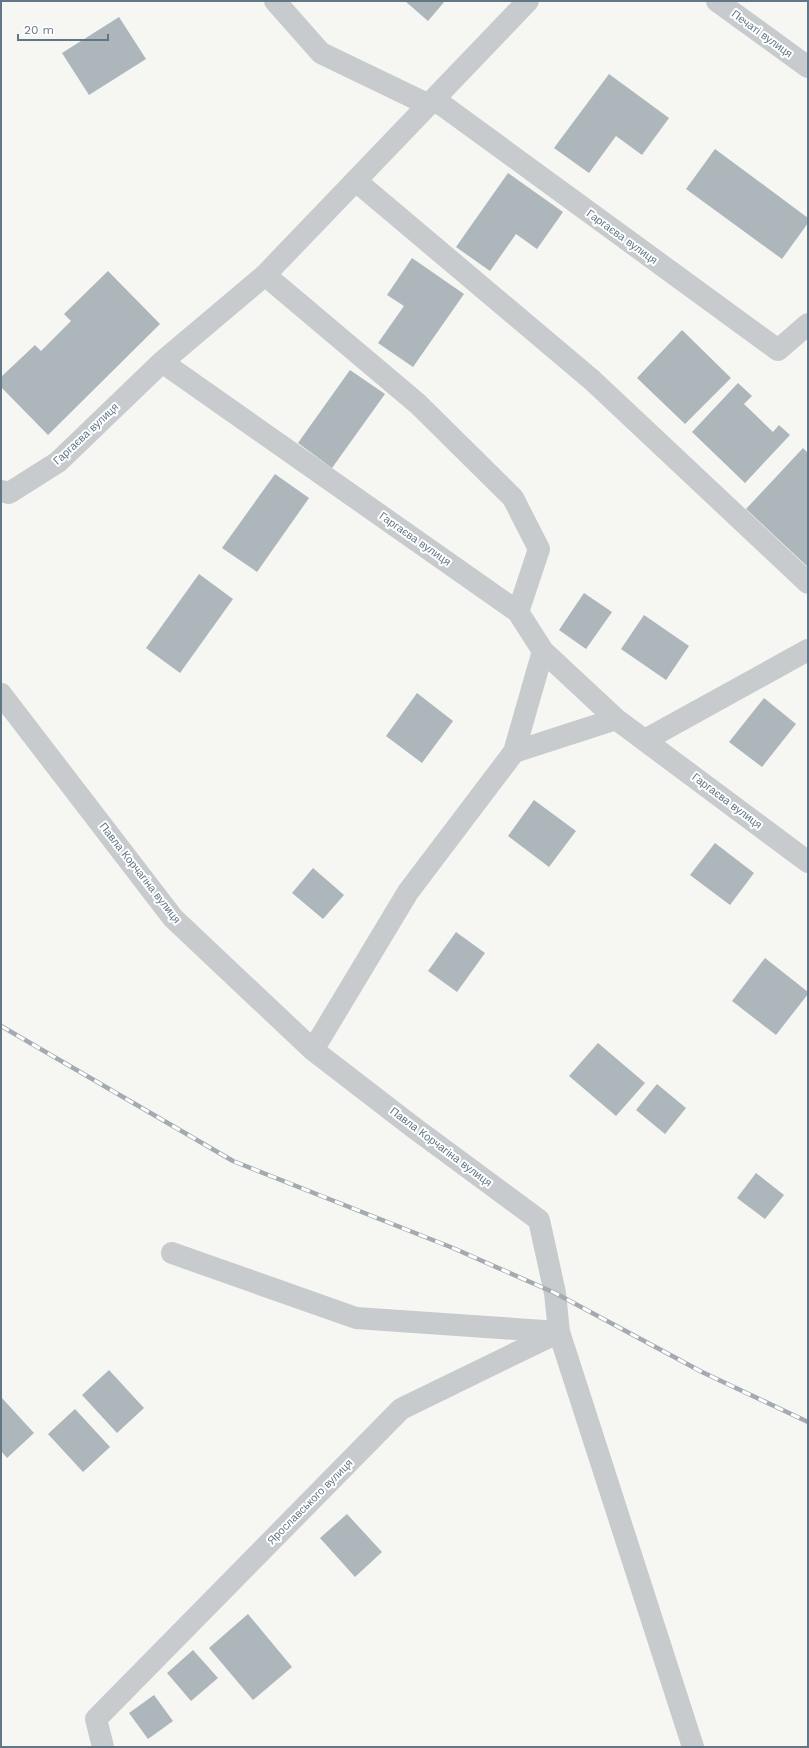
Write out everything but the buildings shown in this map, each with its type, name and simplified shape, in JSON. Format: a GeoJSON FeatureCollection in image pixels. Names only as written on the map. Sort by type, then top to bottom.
{"type":"FeatureCollection","features":[{"type":"Feature","properties":{"kind":"street"},"geometry":{"type":"LineString","coordinates":[[275,1],[321,53],[431,102]]}},
{"type":"Feature","properties":{"kind":"street","name":"Гаргаєва вулиця"},"geometry":{"type":"LineString","coordinates":[[1,492],[9,493],[58,462],[162,362],[265,275],[528,1]]}},
{"type":"Feature","properties":{"kind":"street","name":"Печаті вулиця"},"geometry":{"type":"LineString","coordinates":[[717,1],[808,67]]}},
{"type":"Feature","properties":{"kind":"street","name":"Гаргаєва вулиця"},"geometry":{"type":"LineString","coordinates":[[431,102],[778,350],[808,324]]}},
{"type":"Feature","properties":{"kind":"street"},"geometry":{"type":"LineString","coordinates":[[356,181],[592,380],[808,583]]}},
{"type":"Feature","properties":{"kind":"street"},"geometry":{"type":"LineString","coordinates":[[265,275],[418,404],[514,498],[539,549],[518,612]]}},
{"type":"Feature","properties":{"kind":"street","name":"Гаргаєва вулиця"},"geometry":{"type":"LineString","coordinates":[[162,362],[518,612],[543,651],[616,719],[808,862]]}},
{"type":"Feature","properties":{"kind":"street"},"geometry":{"type":"LineString","coordinates":[[645,740],[808,650]]}},
{"type":"Feature","properties":{"kind":"street"},"geometry":{"type":"LineString","coordinates":[[313,1050],[408,892],[514,752],[543,651]]}},
{"type":"Feature","properties":{"kind":"street","name":"Павла Корчагіна вулиця"},"geometry":{"type":"LineString","coordinates":[[1,694],[173,918],[313,1050],[413,1127],[540,1220],[555,1294],[559,1332],[693,1747]]}},
{"type":"Feature","properties":{"kind":"street"},"geometry":{"type":"LineString","coordinates":[[514,752],[616,719]]}},
{"type":"Feature","properties":{"kind":"street"},"geometry":{"type":"LineString","coordinates":[[172,1253],[356,1318],[559,1332]]}},
{"type":"Feature","properties":{"kind":"street","name":"Ярославського вулиця"},"geometry":{"type":"LineString","coordinates":[[104,1747],[96,1719],[401,1409],[559,1332]]}},
{"type":"Feature","properties":{"kind":"railway"},"geometry":{"type":"LineString","coordinates":[[1,1026],[233,1161],[453,1248],[555,1293],[702,1372],[808,1422]]}}]}
